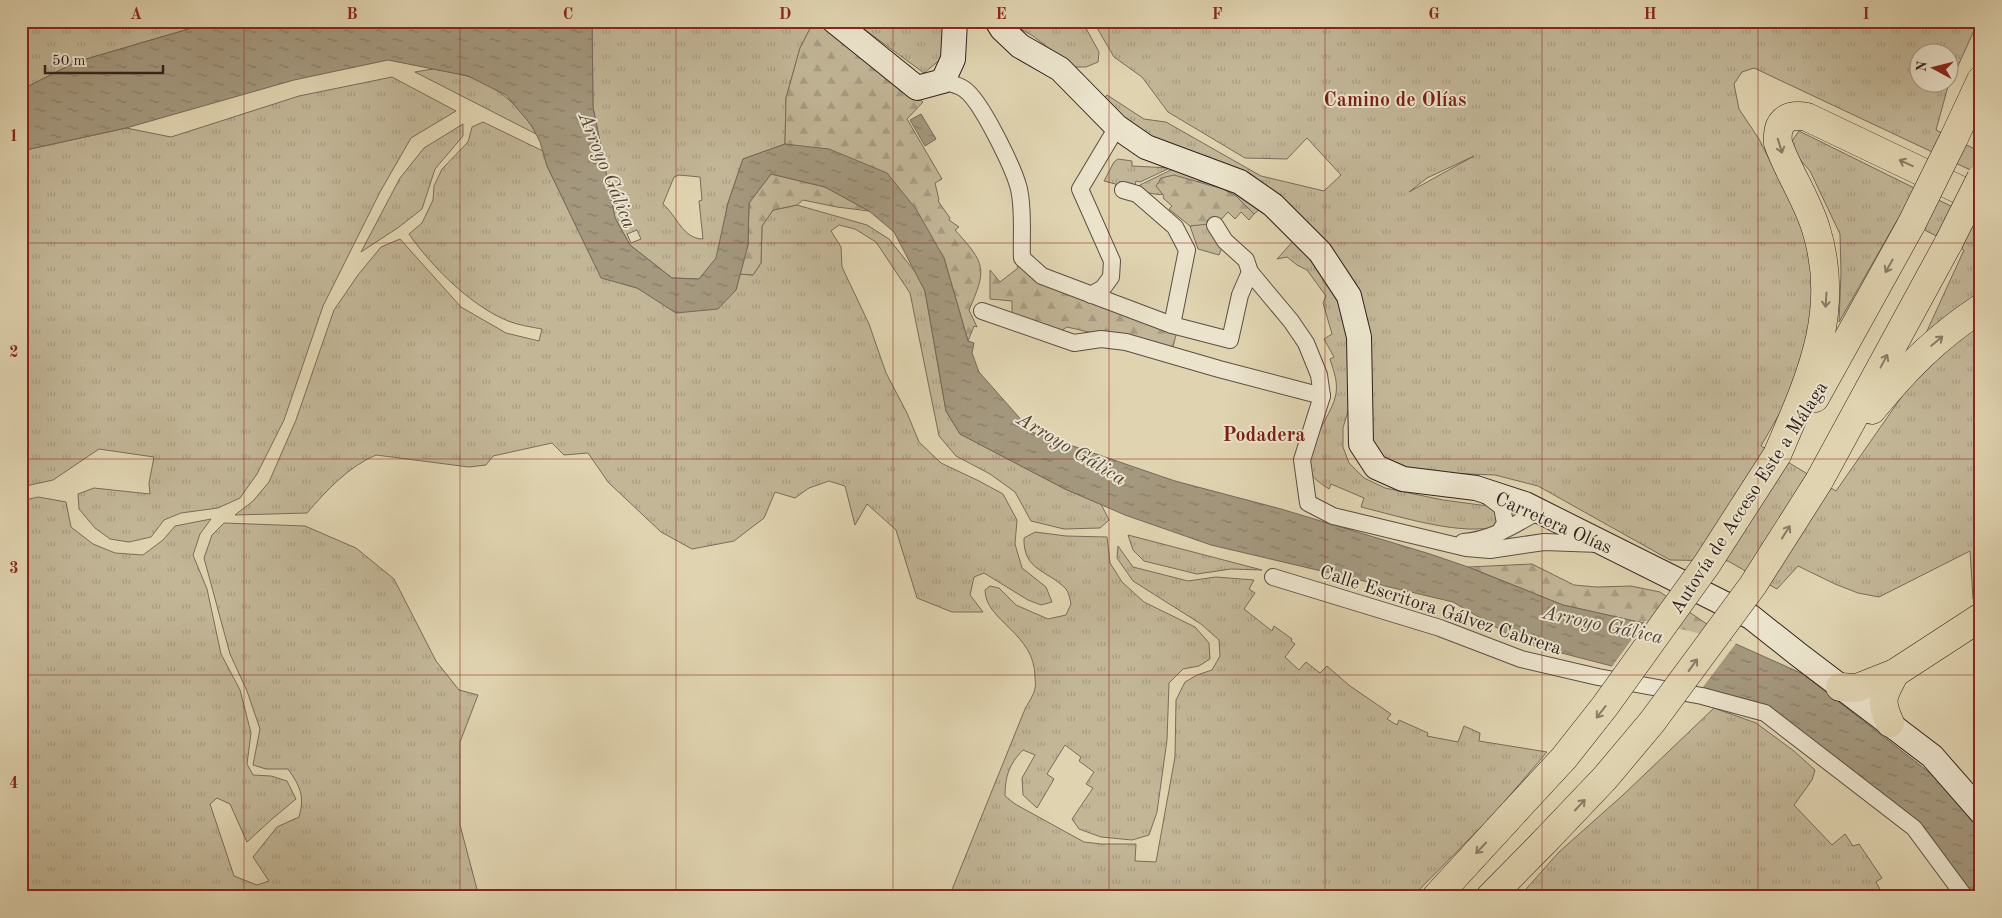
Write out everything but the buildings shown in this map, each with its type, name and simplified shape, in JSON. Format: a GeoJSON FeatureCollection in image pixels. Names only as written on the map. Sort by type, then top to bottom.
{"type":"FeatureCollection","features":[{"type":"Feature","properties":{"kind":"highway","name":"Autovía de Acceso Este a Málaga"},"geometry":{"type":"LineString","coordinates":[[1436,897],[1564,758],[1611,698],[1707,564],[1811,406],[1912,223],[1981,80]]}},
{"type":"Feature","properties":{"kind":"highway"},"geometry":{"type":"LineString","coordinates":[[1777,455],[1809,378],[1819,346],[1825,318],[1827,287],[1824,259],[1816,229],[1778,143],[1777,134],[1779,126],[1791,116],[1799,115],[1812,119],[1981,200]]}},
{"type":"Feature","properties":{"kind":"highway"},"geometry":{"type":"LineString","coordinates":[[1490,897],[1605,778],[1652,722],[1753,585],[1822,476],[1949,242],[1981,178]]}},
{"type":"Feature","properties":{"kind":"highway"},"geometry":{"type":"LineString","coordinates":[[1822,476],[1899,376],[1958,323],[1981,308]]}},
{"type":"Feature","properties":{"kind":"highway"},"geometry":{"type":"LineString","coordinates":[[1840,687],[1857,688],[1896,673],[1977,618]]}},
{"type":"Feature","properties":{"kind":"highway"},"geometry":{"type":"LineString","coordinates":[[1890,723],[1882,706],[1886,692],[1896,673]]}},
{"type":"Feature","properties":{"kind":"main road"},"geometry":{"type":"LineString","coordinates":[[834,21],[917,88],[943,81],[953,59],[955,21]]}},
{"type":"Feature","properties":{"kind":"main road","name":"Carretera Olías"},"geometry":{"type":"LineString","coordinates":[[997,21],[1002,29],[1020,46],[1066,74],[1117,127],[1146,147],[1240,182],[1272,206],[1320,252],[1349,296],[1359,337],[1361,444],[1376,467],[1403,479],[1476,488],[1539,510],[1751,617],[1932,756],[1981,812]]}},
{"type":"Feature","properties":{"kind":"street"},"geometry":{"type":"LineString","coordinates":[[943,81],[964,89],[977,103],[1001,147],[1019,188],[1022,258],[1042,276],[1172,325],[1230,340],[1240,295],[1250,272]]}},
{"type":"Feature","properties":{"kind":"street"},"geometry":{"type":"LineString","coordinates":[[1091,295],[1103,288],[1111,277],[1112,261],[1080,189],[1117,127]]}},
{"type":"Feature","properties":{"kind":"street"},"geometry":{"type":"LineString","coordinates":[[1123,190],[1137,194],[1175,227],[1187,250],[1172,325]]}},
{"type":"Feature","properties":{"kind":"street"},"geometry":{"type":"LineString","coordinates":[[1215,225],[1225,241],[1246,260],[1250,272],[1291,321],[1306,343],[1319,375],[1322,396],[1302,460],[1308,503],[1334,516],[1466,548],[1490,550],[1520,544],[1544,542],[1608,545]]}},
{"type":"Feature","properties":{"kind":"street"},"geometry":{"type":"LineString","coordinates":[[982,311],[1074,343],[1101,339],[1126,342],[1322,396]]}},
{"type":"Feature","properties":{"kind":"street"},"geometry":{"type":"LineString","coordinates":[[1476,488],[1502,507],[1504,523],[1499,533]]}},
{"type":"Feature","properties":{"kind":"street"},"geometry":{"type":"LineString","coordinates":[[1445,543],[1477,541],[1499,533],[1539,510]]}},
{"type":"Feature","properties":{"kind":"street"},"geometry":{"type":"LineString","coordinates":[[1520,544],[1530,535],[1536,524],[1539,510]]}},
{"type":"Feature","properties":{"kind":"street","name":"Calle Escritora Gálvez Cabrera"},"geometry":{"type":"LineString","coordinates":[[1273,577],[1440,628],[1521,659],[1598,677],[1702,696],[1765,714],[1914,828],[1965,897]]}},
{"type":"Feature","properties":{"kind":"green space"},"geometry":{"type":"Polygon","coordinates":[[[21,21],[216,21],[76,62],[21,90],[21,21]]]}},
{"type":"Feature","properties":{"kind":"green space"},"geometry":{"type":"Polygon","coordinates":[[[592,21],[814,21],[800,48],[786,98],[785,144],[743,159],[728,203],[717,258],[699,279],[672,278],[630,245],[615,218],[593,107],[592,21]],[[679,175],[674,177],[663,204],[685,231],[696,238],[703,239],[699,201],[702,200],[700,177],[679,175]],[[637,230],[627,234],[631,243],[641,239],[637,230]]]}},
{"type":"Feature","properties":{"kind":"green space"},"geometry":{"type":"Polygon","coordinates":[[[814,21],[821,21],[923,102],[907,119],[942,179],[935,183],[938,201],[950,218],[949,220],[959,227],[955,230],[973,251],[980,267],[979,285],[969,310],[977,327],[974,326],[968,341],[944,258],[785,144],[786,98],[800,48],[814,21]]]}},
{"type":"Feature","properties":{"kind":"green space"},"geometry":{"type":"Polygon","coordinates":[[[853,21],[943,21],[942,58],[924,73],[853,21]]]}},
{"type":"Feature","properties":{"kind":"green space"},"geometry":{"type":"Polygon","coordinates":[[[1007,21],[1082,21],[1099,52],[1098,62],[1086,67],[1073,67],[1033,36],[1007,21]]]}},
{"type":"Feature","properties":{"kind":"green space"},"geometry":{"type":"Polygon","coordinates":[[[1093,21],[1974,21],[1977,24],[1960,61],[1960,42],[1910,42],[1910,92],[1946,92],[1936,130],[1981,152],[1981,175],[1754,68],[1742,72],[1734,84],[1739,109],[1759,139],[1802,224],[1814,280],[1809,342],[1786,402],[1761,446],[1836,491],[1907,389],[1961,337],[1981,324],[1981,593],[1973,599],[1970,551],[1879,597],[1858,593],[1798,566],[1777,589],[1728,561],[1670,560],[1538,486],[1495,475],[1419,472],[1387,461],[1374,445],[1368,422],[1366,348],[1314,230],[1171,147],[1127,125],[1103,100],[1107,95],[1144,119],[1166,122],[1261,176],[1324,191],[1341,175],[1307,138],[1287,159],[1245,158],[1168,112],[1142,77],[1114,57],[1093,21]],[[1474,156],[1427,178],[1409,192],[1474,156]]]}},
{"type":"Feature","properties":{"kind":"green space"},"geometry":{"type":"Polygon","coordinates":[[[433,69],[467,76],[498,91],[516,106],[536,134],[415,72],[433,69]]]}},
{"type":"Feature","properties":{"kind":"green space"},"geometry":{"type":"Polygon","coordinates":[[[392,77],[456,111],[411,138],[380,192],[323,306],[284,420],[257,474],[240,498],[218,508],[181,513],[164,520],[151,537],[129,542],[110,539],[95,528],[79,509],[78,494],[94,488],[150,494],[149,483],[154,457],[99,449],[53,480],[21,487],[21,151],[126,128],[171,137],[299,96],[392,77]]]}},
{"type":"Feature","properties":{"kind":"green space"},"geometry":{"type":"Polygon","coordinates":[[[483,122],[543,151],[547,166],[601,277],[637,288],[653,297],[736,290],[740,274],[753,275],[761,263],[762,226],[773,210],[797,205],[867,225],[889,239],[916,273],[925,291],[946,411],[960,434],[1065,489],[1101,504],[1109,520],[1100,528],[1064,529],[1031,521],[1015,492],[990,474],[956,456],[939,436],[910,293],[876,242],[855,229],[839,225],[831,231],[841,247],[842,267],[869,324],[886,373],[907,413],[919,442],[941,463],[1003,494],[1017,520],[1015,544],[1022,568],[1046,587],[1052,602],[1041,605],[1028,600],[984,573],[974,577],[970,595],[983,612],[952,612],[917,598],[896,530],[867,504],[855,525],[845,486],[829,481],[809,488],[795,498],[775,492],[764,518],[734,541],[692,549],[661,532],[608,482],[588,453],[564,455],[552,443],[493,456],[486,465],[469,467],[376,455],[347,473],[307,513],[235,515],[253,501],[269,482],[296,420],[334,310],[358,275],[381,247],[400,239],[461,307],[506,333],[539,341],[542,329],[508,321],[480,306],[440,272],[409,234],[422,223],[433,200],[434,186],[442,169],[468,142],[472,127],[483,122]]]}},
{"type":"Feature","properties":{"kind":"green space"},"geometry":{"type":"Polygon","coordinates":[[[463,124],[463,136],[435,169],[422,209],[361,252],[400,178],[424,148],[463,124]]]}},
{"type":"Feature","properties":{"kind":"green space"},"geometry":{"type":"Polygon","coordinates":[[[1799,131],[1981,221],[1981,297],[1922,342],[1964,250],[1899,217],[1839,322],[1840,234],[1810,171],[1797,156],[1792,141],[1799,131]]]}},
{"type":"Feature","properties":{"kind":"green space"},"geometry":{"type":"Polygon","coordinates":[[[1118,159],[1132,161],[1132,166],[1170,168],[1140,182],[1136,181],[1134,189],[1104,181],[1114,162],[1118,159]]]}},
{"type":"Feature","properties":{"kind":"green space"},"geometry":{"type":"Polygon","coordinates":[[[1173,169],[1229,182],[1260,209],[1254,214],[1230,193],[1200,181],[1164,194],[1139,190],[1140,185],[1173,169]]]}},
{"type":"Feature","properties":{"kind":"green space"},"geometry":{"type":"Polygon","coordinates":[[[771,174],[825,187],[869,211],[803,200],[797,205],[773,210],[762,226],[761,263],[753,275],[740,274],[748,245],[749,203],[771,174]]]}},
{"type":"Feature","properties":{"kind":"green space"},"geometry":{"type":"Polygon","coordinates":[[[1174,175],[1223,189],[1236,196],[1254,214],[1249,220],[1241,212],[1235,219],[1228,212],[1218,223],[1190,226],[1169,209],[1172,206],[1163,198],[1164,196],[1156,186],[1161,178],[1174,175]]]}},
{"type":"Feature","properties":{"kind":"green space"},"geometry":{"type":"Polygon","coordinates":[[[1208,223],[1223,244],[1219,255],[1198,249],[1190,226],[1208,223]]]}},
{"type":"Feature","properties":{"kind":"green space"},"geometry":{"type":"Polygon","coordinates":[[[1297,237],[1343,300],[1353,394],[1343,428],[1343,447],[1349,463],[1364,478],[1385,488],[1496,509],[1498,526],[1484,529],[1449,527],[1411,520],[1361,507],[1364,498],[1331,484],[1329,489],[1311,474],[1308,467],[1309,457],[1335,398],[1336,383],[1330,359],[1334,357],[1324,339],[1332,334],[1323,303],[1326,296],[1307,270],[1287,257],[1277,259],[1297,237]]]}},
{"type":"Feature","properties":{"kind":"green space"},"geometry":{"type":"Polygon","coordinates":[[[1020,264],[1024,271],[1040,283],[1177,331],[1172,351],[1067,327],[1057,333],[1012,315],[1012,301],[990,299],[990,270],[1000,282],[1018,268],[1017,266],[1020,264]]]}},
{"type":"Feature","properties":{"kind":"green space"},"geometry":{"type":"Polygon","coordinates":[[[38,497],[66,502],[71,527],[93,544],[115,553],[143,555],[163,540],[175,526],[211,519],[200,534],[193,555],[207,589],[221,654],[240,690],[251,733],[247,764],[253,775],[271,776],[287,781],[296,799],[247,842],[230,804],[217,798],[210,804],[234,876],[257,885],[269,881],[253,857],[277,827],[299,817],[302,803],[296,781],[288,769],[266,769],[253,765],[260,729],[247,691],[230,654],[204,558],[212,535],[224,523],[305,526],[356,548],[394,579],[436,661],[459,690],[478,695],[460,742],[460,825],[479,897],[21,897],[21,501],[38,497]]]}},
{"type":"Feature","properties":{"kind":"green space"},"geometry":{"type":"Polygon","coordinates":[[[1035,532],[1066,536],[1107,537],[1110,563],[1122,582],[1144,602],[1195,627],[1209,643],[1210,659],[1199,666],[1183,669],[1169,683],[1167,740],[1157,812],[1149,835],[1132,840],[1101,837],[1079,829],[1072,819],[1093,788],[1086,784],[1094,772],[1079,761],[1081,757],[1065,745],[1047,774],[1054,779],[1037,808],[1023,795],[1022,778],[1035,755],[1023,750],[1014,760],[1007,777],[1005,796],[1015,804],[1084,842],[1136,844],[1135,861],[1156,862],[1175,757],[1176,700],[1185,682],[1197,675],[1212,670],[1220,656],[1219,640],[1201,624],[1133,581],[1117,558],[1118,546],[1133,567],[1188,581],[1216,577],[1254,580],[1249,589],[1255,593],[1244,609],[1272,631],[1274,626],[1292,639],[1291,641],[1295,644],[1285,657],[1299,670],[1306,662],[1320,673],[1327,666],[1350,686],[1391,714],[1387,719],[1397,725],[1399,720],[1428,733],[1427,736],[1458,742],[1464,726],[1480,733],[1479,741],[1547,752],[1493,815],[1412,897],[949,897],[1035,687],[1033,662],[1027,649],[993,610],[987,601],[985,590],[990,586],[999,588],[1016,605],[1048,619],[1066,615],[1071,604],[1066,589],[1032,564],[1028,557],[1024,538],[1035,532]]]}},
{"type":"Feature","properties":{"kind":"green space"},"geometry":{"type":"Polygon","coordinates":[[[1128,535],[1262,570],[1231,569],[1197,574],[1144,561],[1133,550],[1128,535]]]}},
{"type":"Feature","properties":{"kind":"green space"},"geometry":{"type":"Polygon","coordinates":[[[1532,564],[1574,585],[1597,587],[1631,586],[1660,592],[1736,644],[1563,605],[1468,567],[1532,564]]]}},
{"type":"Feature","properties":{"kind":"green space"},"geometry":{"type":"Polygon","coordinates":[[[1714,708],[1756,723],[1794,751],[1815,770],[1812,780],[1794,805],[1832,845],[1845,834],[1853,846],[1859,844],[1882,878],[1876,882],[1884,897],[1519,897],[1559,852],[1623,795],[1714,708]]]}},
{"type":"Feature","properties":{"kind":"water","name":"Arroyo Gálica"},"geometry":{"type":"Polygon","coordinates":[[[216,21],[592,21],[593,107],[615,218],[630,245],[672,278],[699,279],[716,258],[728,203],[743,159],[785,144],[829,149],[887,173],[916,209],[944,258],[968,341],[974,343],[972,353],[979,372],[1032,432],[1175,481],[1281,509],[1430,554],[1563,605],[1736,644],[1803,674],[1934,776],[1981,832],[1981,897],[1973,897],[1919,825],[1762,705],[1523,643],[1453,602],[1211,545],[1125,515],[1065,489],[960,434],[946,411],[925,291],[894,232],[869,211],[825,187],[771,174],[749,203],[748,245],[736,290],[718,309],[676,313],[637,288],[601,278],[547,166],[540,142],[532,126],[506,95],[468,76],[388,60],[294,80],[126,128],[21,151],[21,90],[76,62],[216,21]]]}},
{"type":"Feature","properties":{"kind":"water"},"geometry":{"type":"Polygon","coordinates":[[[921,114],[936,139],[925,146],[910,120],[921,114]]]}},
{"type":"Feature","properties":{"kind":"pier"},"geometry":{"type":"Polygon","coordinates":[[[1645,621],[1737,642],[1700,691],[1611,668],[1645,621]]]}},
{"type":"Feature","properties":{"kind":"district","name":"Camino de Olías"},"geometry":{"type":"Point","coordinates":[1395,99]}},
{"type":"Feature","properties":{"kind":"district","name":"Podadera"},"geometry":{"type":"Point","coordinates":[1264,434]}}]}
